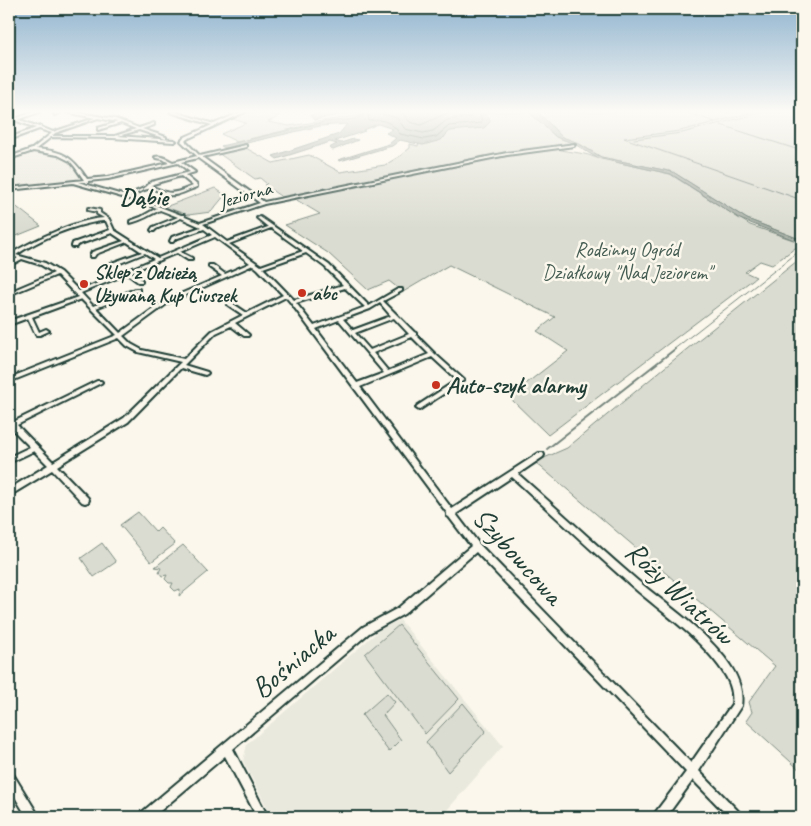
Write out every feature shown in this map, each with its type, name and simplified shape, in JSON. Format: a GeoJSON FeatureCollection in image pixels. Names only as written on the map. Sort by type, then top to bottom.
{"type":"FeatureCollection","features":[{"type":"Feature","properties":{"kind":"street"},"geometry":{"type":"LineString","coordinates":[[9,151],[20,155]]}},
{"type":"Feature","properties":{"kind":"street"},"geometry":{"type":"LineString","coordinates":[[9,158],[32,151]]}},
{"type":"Feature","properties":{"kind":"street"},"geometry":{"type":"LineString","coordinates":[[40,151],[58,152],[69,157],[93,188]]}},
{"type":"Feature","properties":{"kind":"street"},"geometry":{"type":"LineString","coordinates":[[193,151],[263,203]]}},
{"type":"Feature","properties":{"kind":"street"},"geometry":{"type":"LineString","coordinates":[[9,189],[114,177],[224,151]]}},
{"type":"Feature","properties":{"kind":"street","name":"Jeziorna"},"geometry":{"type":"LineString","coordinates":[[202,226],[263,203],[507,154],[533,151]]}},
{"type":"Feature","properties":{"kind":"street"},"geometry":{"type":"LineString","coordinates":[[157,157],[164,158],[172,163]]}},
{"type":"Feature","properties":{"kind":"street"},"geometry":{"type":"LineString","coordinates":[[127,197],[147,188],[152,183],[193,172],[178,161]]}},
{"type":"Feature","properties":{"kind":"street"},"geometry":{"type":"LineString","coordinates":[[147,188],[158,188],[164,193],[170,194],[196,186],[182,175]]}},
{"type":"Feature","properties":{"kind":"street","name":"Szybowcowa"},"geometry":{"type":"LineString","coordinates":[[73,182],[127,197],[183,216],[228,243],[257,266],[293,302],[476,547],[736,817]]}},
{"type":"Feature","properties":{"kind":"street"},"geometry":{"type":"LineString","coordinates":[[142,216],[160,208]]}},
{"type":"Feature","properties":{"kind":"street"},"geometry":{"type":"LineString","coordinates":[[98,213],[107,218],[112,231],[157,259]]}},
{"type":"Feature","properties":{"kind":"street"},"geometry":{"type":"LineString","coordinates":[[164,225],[183,216]]}},
{"type":"Feature","properties":{"kind":"street"},"geometry":{"type":"LineString","coordinates":[[10,255],[32,243],[82,224],[107,218]]}},
{"type":"Feature","properties":{"kind":"street"},"geometry":{"type":"LineString","coordinates":[[259,218],[327,266],[368,308]]}},
{"type":"Feature","properties":{"kind":"street"},"geometry":{"type":"LineString","coordinates":[[184,235],[202,226]]}},
{"type":"Feature","properties":{"kind":"street"},"geometry":{"type":"LineString","coordinates":[[228,243],[272,227]]}},
{"type":"Feature","properties":{"kind":"street"},"geometry":{"type":"LineString","coordinates":[[93,238],[112,231]]}},
{"type":"Feature","properties":{"kind":"street"},"geometry":{"type":"LineString","coordinates":[[9,323],[80,295],[127,272],[216,235]]}},
{"type":"Feature","properties":{"kind":"street"},"geometry":{"type":"LineString","coordinates":[[109,249],[127,241]]}},
{"type":"Feature","properties":{"kind":"street"},"geometry":{"type":"LineString","coordinates":[[176,251],[190,260]]}},
{"type":"Feature","properties":{"kind":"street"},"geometry":{"type":"LineString","coordinates":[[9,380],[120,336],[166,302],[225,276],[307,251]]}},
{"type":"Feature","properties":{"kind":"street"},"geometry":{"type":"LineString","coordinates":[[125,260],[145,252]]}},
{"type":"Feature","properties":{"kind":"street"},"geometry":{"type":"LineString","coordinates":[[10,255],[48,266],[58,273],[129,345],[140,351],[205,373]]}},
{"type":"Feature","properties":{"kind":"street"},"geometry":{"type":"LineString","coordinates":[[9,265],[21,258]]}},
{"type":"Feature","properties":{"kind":"street"},"geometry":{"type":"LineString","coordinates":[[211,266],[225,276]]}},
{"type":"Feature","properties":{"kind":"street"},"geometry":{"type":"LineString","coordinates":[[127,272],[140,281]]}},
{"type":"Feature","properties":{"kind":"street"},"geometry":{"type":"LineString","coordinates":[[9,294],[58,273]]}},
{"type":"Feature","properties":{"kind":"street"},"geometry":{"type":"LineString","coordinates":[[293,302],[346,286]]}},
{"type":"Feature","properties":{"kind":"street"},"geometry":{"type":"LineString","coordinates":[[92,308],[136,290]]}},
{"type":"Feature","properties":{"kind":"street"},"geometry":{"type":"LineString","coordinates":[[313,328],[368,308],[400,290]]}},
{"type":"Feature","properties":{"kind":"street"},"geometry":{"type":"LineString","coordinates":[[9,493],[126,420],[214,332],[287,295]]}},
{"type":"Feature","properties":{"kind":"street"},"geometry":{"type":"LineString","coordinates":[[381,302],[433,355],[461,380],[419,408]]}},
{"type":"Feature","properties":{"kind":"street"},"geometry":{"type":"LineString","coordinates":[[230,304],[246,316]]}},
{"type":"Feature","properties":{"kind":"street"},"geometry":{"type":"LineString","coordinates":[[29,316],[38,334],[46,331]]}},
{"type":"Feature","properties":{"kind":"street"},"geometry":{"type":"LineString","coordinates":[[352,332],[395,316]]}},
{"type":"Feature","properties":{"kind":"street"},"geometry":{"type":"LineString","coordinates":[[341,319],[387,373]]}},
{"type":"Feature","properties":{"kind":"street"},"geometry":{"type":"LineString","coordinates":[[231,323],[246,335]]}},
{"type":"Feature","properties":{"kind":"street"},"geometry":{"type":"LineString","coordinates":[[370,352],[414,334]]}},
{"type":"Feature","properties":{"kind":"street"},"geometry":{"type":"LineString","coordinates":[[356,386],[433,355]]}},
{"type":"Feature","properties":{"kind":"street"},"geometry":{"type":"LineString","coordinates":[[85,500],[11,423],[99,382]]}},
{"type":"Feature","properties":{"kind":"street"},"geometry":{"type":"LineString","coordinates":[[9,460],[33,448]]}},
{"type":"Feature","properties":{"kind":"street"},"geometry":{"type":"LineString","coordinates":[[450,514],[541,455]]}},
{"type":"Feature","properties":{"kind":"street","name":"Róży Wiatrów"},"geometry":{"type":"LineString","coordinates":[[512,473],[616,567],[704,642],[729,672],[737,692],[736,706],[659,817]]}},
{"type":"Feature","properties":{"kind":"street","name":"Bośniacka"},"geometry":{"type":"LineString","coordinates":[[145,817],[366,630],[401,611],[476,547]]}},
{"type":"Feature","properties":{"kind":"street"},"geometry":{"type":"LineString","coordinates":[[227,748],[263,817]]}},
{"type":"Feature","properties":{"kind":"street"},"geometry":{"type":"LineString","coordinates":[[9,778],[33,817]]}},
{"type":"Feature","properties":{"kind":"shaded area"},"geometry":{"type":"Polygon","coordinates":[[[35,152],[53,153],[64,157],[71,161],[82,178],[54,183],[46,181],[9,188],[9,159],[35,152]]]}},
{"type":"Feature","properties":{"kind":"shaded area"},"geometry":{"type":"Polygon","coordinates":[[[400,620],[503,746],[441,817],[272,817],[243,761],[247,744],[382,628],[400,620]]]}},
{"type":"Feature","properties":{"kind":"green space","name":"Rodzinny Ogród Działkowy \"Nad Jeziorem\""},"geometry":{"type":"Polygon","coordinates":[[[229,151],[250,151],[273,163],[309,155],[340,172],[385,165],[407,151],[566,151],[584,154],[670,174],[750,225],[802,243],[772,265],[760,261],[745,272],[756,277],[548,435],[509,397],[568,351],[537,331],[555,317],[449,265],[403,292],[389,281],[368,290],[328,253],[285,225],[320,214],[295,199],[286,200],[264,185],[267,184],[260,178],[255,179],[218,153],[229,151]]]}},
{"type":"Feature","properties":{"kind":"green space"},"geometry":{"type":"Polygon","coordinates":[[[590,151],[802,151],[802,240],[747,219],[673,172],[601,157],[590,151]]]}},
{"type":"Feature","properties":{"kind":"green space"},"geometry":{"type":"Polygon","coordinates":[[[215,188],[225,195],[211,212],[188,215],[165,207],[215,188]]]}},
{"type":"Feature","properties":{"kind":"green space"},"geometry":{"type":"Polygon","coordinates":[[[9,201],[41,226],[9,239],[9,201]]]}},
{"type":"Feature","properties":{"kind":"green space"},"geometry":{"type":"Polygon","coordinates":[[[802,257],[802,772],[746,721],[752,712],[749,702],[775,666],[535,462],[567,448],[802,257]]]}},
{"type":"Feature","properties":{"kind":"green space"},"geometry":{"type":"Polygon","coordinates":[[[138,512],[156,532],[160,528],[175,544],[151,562],[120,525],[138,512]]]}},
{"type":"Feature","properties":{"kind":"green space"},"geometry":{"type":"Polygon","coordinates":[[[102,543],[116,562],[94,577],[81,558],[102,543]]]}},
{"type":"Feature","properties":{"kind":"green space"},"geometry":{"type":"Polygon","coordinates":[[[183,545],[208,572],[179,596],[180,589],[175,591],[171,587],[173,583],[169,583],[165,579],[167,575],[162,576],[159,572],[161,568],[155,567],[183,545]]]}},
{"type":"Feature","properties":{"kind":"green space"},"geometry":{"type":"Polygon","coordinates":[[[399,625],[459,699],[425,734],[365,654],[399,625]]]}},
{"type":"Feature","properties":{"kind":"green space"},"geometry":{"type":"Polygon","coordinates":[[[387,693],[395,702],[383,715],[401,740],[389,752],[362,715],[387,693]]]}},
{"type":"Feature","properties":{"kind":"green space"},"geometry":{"type":"Polygon","coordinates":[[[463,703],[486,731],[448,772],[426,742],[463,703]]]}},
{"type":"Feature","properties":{"kind":"water"},"geometry":{"type":"Polygon","coordinates":[[[289,151],[303,151],[277,159],[273,156],[289,151]]]}},
{"type":"Feature","properties":{"kind":"water"},"geometry":{"type":"Polygon","coordinates":[[[368,151],[376,151],[340,161],[338,160],[368,151]]]}},
{"type":"Feature","properties":{"kind":"water"},"geometry":{"type":"Polygon","coordinates":[[[585,151],[590,151],[601,157],[673,172],[747,219],[802,240],[802,243],[740,219],[671,174],[597,158],[585,151]]]}},
{"type":"Feature","properties":{"kind":"waterway"},"geometry":{"type":"LineString","coordinates":[[660,151],[802,200]]}},
{"type":"Feature","properties":{"kind":"waterway"},"geometry":{"type":"LineString","coordinates":[[673,350],[802,249]]}},
{"type":"Feature","properties":{"kind":"waterway"},"geometry":{"type":"LineString","coordinates":[[547,449],[675,349]]}},
{"type":"Feature","properties":{"kind":"place","name":"Sklep z Odzieżą Używaną Kup Ciuszek"},"geometry":{"type":"Point","coordinates":[84,284]}},
{"type":"Feature","properties":{"kind":"place","name":"abc"},"geometry":{"type":"Point","coordinates":[302,293]}},
{"type":"Feature","properties":{"kind":"place","name":"Auto-szyk alarmy"},"geometry":{"type":"Point","coordinates":[436,385]}},
{"type":"Feature","properties":{"kind":"district","name":"Dąbie"},"geometry":{"type":"Point","coordinates":[144,197]}}]}
